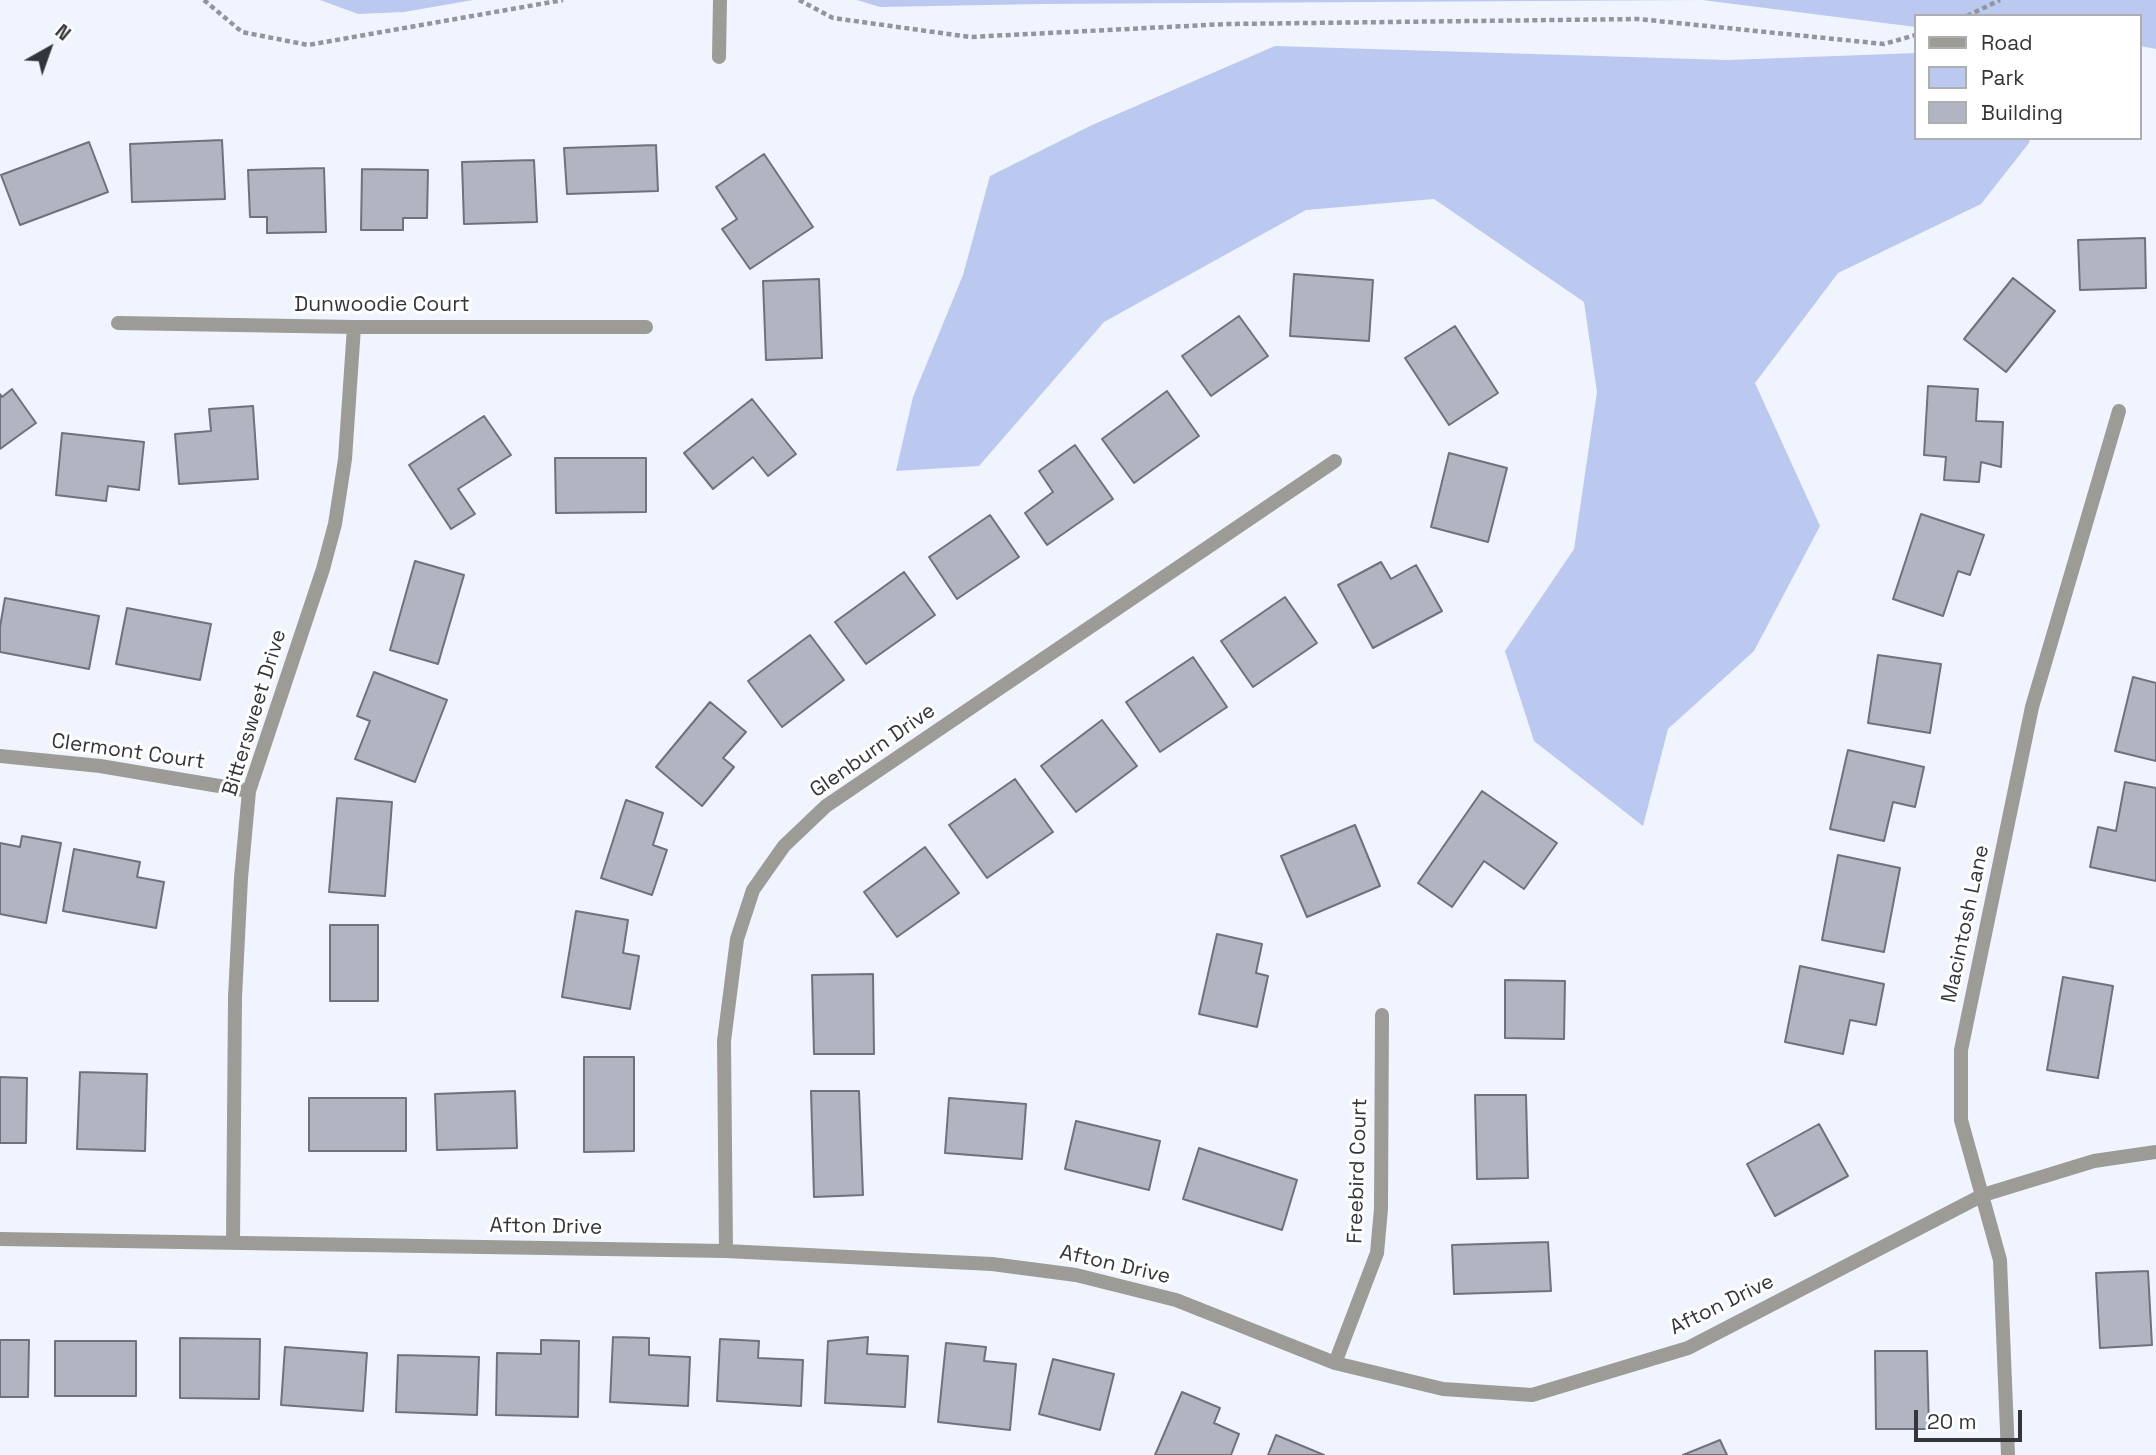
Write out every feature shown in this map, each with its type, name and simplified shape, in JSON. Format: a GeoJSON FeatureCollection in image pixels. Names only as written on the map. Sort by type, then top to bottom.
{"type":"FeatureCollection","features":[{"type":"Feature","properties":{"kind":"street"},"geometry":{"type":"LineString","coordinates":[[719,57],[720,0]]}},
{"type":"Feature","properties":{"kind":"street","name":"Dunwoodie Court"},"geometry":{"type":"LineString","coordinates":[[118,323],[354,327],[646,327]]}},
{"type":"Feature","properties":{"kind":"street","name":"Bittersweet Drive"},"geometry":{"type":"LineString","coordinates":[[233,1243],[235,997],[240,878],[249,791],[323,569],[335,524],[345,459],[354,327]]}},
{"type":"Feature","properties":{"kind":"street","name":"Macintosh Lane"},"geometry":{"type":"LineString","coordinates":[[2008,1455],[2000,1260],[1961,1120],[1961,1050],[2032,707],[2119,411]]}},
{"type":"Feature","properties":{"kind":"street","name":"Glenburn Drive"},"geometry":{"type":"LineString","coordinates":[[726,1251],[724,1041],[737,939],[753,890],[784,846],[827,806],[1335,461]]}},
{"type":"Feature","properties":{"kind":"street","name":"Clermont Court"},"geometry":{"type":"LineString","coordinates":[[0,756],[100,766],[249,791]]}},
{"type":"Feature","properties":{"kind":"street","name":"Freebird Court"},"geometry":{"type":"LineString","coordinates":[[1335,1363],[1377,1253],[1381,1209],[1382,1015]]}},
{"type":"Feature","properties":{"kind":"street","name":"Afton Drive"},"geometry":{"type":"LineString","coordinates":[[0,1239],[726,1251],[992,1264],[1076,1275],[1176,1300],[1335,1363],[1443,1390],[1532,1395],[1688,1348],[1983,1195],[2094,1161],[2156,1152]]}},
{"type":"Feature","properties":{"kind":"path"},"geometry":{"type":"LineString","coordinates":[[204,0],[242,32],[308,45],[562,0]]}},
{"type":"Feature","properties":{"kind":"path"},"geometry":{"type":"LineString","coordinates":[[799,0],[833,18],[970,37],[1226,24],[1638,19],[1884,44],[1914,36]]}},
{"type":"Feature","properties":{"kind":"path"},"geometry":{"type":"LineString","coordinates":[[1971,14],[2000,0]]}},
{"type":"Feature","properties":{"kind":"green space"},"geometry":{"type":"Polygon","coordinates":[[[320,0],[473,0],[404,12],[358,14],[320,0]]]}},
{"type":"Feature","properties":{"kind":"green space"},"geometry":{"type":"Polygon","coordinates":[[[857,0],[1702,0],[880,7],[857,0]]]}},
{"type":"Feature","properties":{"kind":"green space"},"geometry":{"type":"Polygon","coordinates":[[[1702,0],[2156,0],[2156,49],[2142,46],[2142,14],[1914,14],[1914,27],[1702,0]]]}},
{"type":"Feature","properties":{"kind":"green space"},"geometry":{"type":"Polygon","coordinates":[[[1275,46],[1728,60],[1914,53],[1914,140],[2030,140],[1981,204],[1838,273],[1755,383],[1820,526],[1754,651],[1668,729],[1643,826],[1534,741],[1505,651],[1574,549],[1597,392],[1584,302],[1434,199],[1306,210],[1104,322],[979,466],[896,471],[913,397],[963,275],[990,176],[1092,125],[1275,46]]]}},
{"type":"Feature","properties":{"kind":"building"},"geometry":{"type":"Polygon","coordinates":[[[222,140],[225,199],[132,202],[130,144],[222,140]]]}},
{"type":"Feature","properties":{"kind":"building"},"geometry":{"type":"Polygon","coordinates":[[[89,142],[108,192],[20,225],[1,175],[89,142]]]}},
{"type":"Feature","properties":{"kind":"building"},"geometry":{"type":"Polygon","coordinates":[[[656,145],[658,191],[567,194],[564,148],[656,145]]]}},
{"type":"Feature","properties":{"kind":"building"},"geometry":{"type":"Polygon","coordinates":[[[764,154],[813,227],[750,269],[722,229],[737,219],[716,187],[764,154]]]}},
{"type":"Feature","properties":{"kind":"building"},"geometry":{"type":"Polygon","coordinates":[[[534,160],[537,222],[464,224],[462,162],[534,160]]]}},
{"type":"Feature","properties":{"kind":"building"},"geometry":{"type":"Polygon","coordinates":[[[324,168],[326,232],[267,233],[267,217],[250,217],[248,170],[324,168]]]}},
{"type":"Feature","properties":{"kind":"building"},"geometry":{"type":"Polygon","coordinates":[[[362,169],[428,170],[427,218],[403,218],[403,230],[361,230],[362,169]]]}},
{"type":"Feature","properties":{"kind":"building"},"geometry":{"type":"Polygon","coordinates":[[[2145,238],[2146,288],[2080,290],[2078,240],[2145,238]]]}},
{"type":"Feature","properties":{"kind":"building"},"geometry":{"type":"Polygon","coordinates":[[[1294,274],[1373,280],[1369,341],[1290,336],[1294,274]]]}},
{"type":"Feature","properties":{"kind":"building"},"geometry":{"type":"Polygon","coordinates":[[[2013,278],[2055,311],[2006,372],[1964,339],[2013,278]]]}},
{"type":"Feature","properties":{"kind":"building"},"geometry":{"type":"Polygon","coordinates":[[[819,279],[822,358],[766,360],[763,281],[819,279]]]}},
{"type":"Feature","properties":{"kind":"building"},"geometry":{"type":"Polygon","coordinates":[[[1239,316],[1268,356],[1211,396],[1182,356],[1239,316]]]}},
{"type":"Feature","properties":{"kind":"building"},"geometry":{"type":"Polygon","coordinates":[[[1455,326],[1498,393],[1449,425],[1405,358],[1455,326]]]}},
{"type":"Feature","properties":{"kind":"building"},"geometry":{"type":"Polygon","coordinates":[[[1928,386],[1978,389],[1976,421],[2003,422],[2001,467],[1981,462],[1979,482],[1944,480],[1946,457],[1924,455],[1928,386]]]}},
{"type":"Feature","properties":{"kind":"building"},"geometry":{"type":"Polygon","coordinates":[[[12,389],[36,423],[0,449],[0,394],[2,397],[12,389]]]}},
{"type":"Feature","properties":{"kind":"building"},"geometry":{"type":"Polygon","coordinates":[[[1167,391],[1199,436],[1134,483],[1102,439],[1167,391]]]}},
{"type":"Feature","properties":{"kind":"building"},"geometry":{"type":"Polygon","coordinates":[[[752,399],[796,454],[768,476],[753,457],[713,489],[684,453],[752,399]]]}},
{"type":"Feature","properties":{"kind":"building"},"geometry":{"type":"Polygon","coordinates":[[[253,406],[258,479],[179,484],[175,434],[211,431],[209,409],[253,406]]]}},
{"type":"Feature","properties":{"kind":"building"},"geometry":{"type":"Polygon","coordinates":[[[484,416],[511,455],[458,489],[475,514],[451,529],[409,465],[484,416]]]}},
{"type":"Feature","properties":{"kind":"building"},"geometry":{"type":"Polygon","coordinates":[[[62,433],[144,442],[139,490],[108,486],[106,501],[56,495],[62,433]]]}},
{"type":"Feature","properties":{"kind":"building"},"geometry":{"type":"Polygon","coordinates":[[[1075,445],[1113,499],[1047,545],[1025,513],[1053,492],[1039,471],[1075,445]]]}},
{"type":"Feature","properties":{"kind":"building"},"geometry":{"type":"Polygon","coordinates":[[[1449,453],[1507,468],[1488,542],[1431,527],[1449,453]]]}},
{"type":"Feature","properties":{"kind":"building"},"geometry":{"type":"Polygon","coordinates":[[[555,458],[646,458],[646,512],[556,513],[555,458]]]}},
{"type":"Feature","properties":{"kind":"building"},"geometry":{"type":"Polygon","coordinates":[[[1921,514],[1984,535],[1970,575],[1958,571],[1943,616],[1893,599],[1921,514]]]}},
{"type":"Feature","properties":{"kind":"building"},"geometry":{"type":"Polygon","coordinates":[[[990,515],[1019,557],[957,599],[929,557],[990,515]]]}},
{"type":"Feature","properties":{"kind":"building"},"geometry":{"type":"Polygon","coordinates":[[[415,561],[464,575],[438,664],[390,650],[415,561]]]}},
{"type":"Feature","properties":{"kind":"building"},"geometry":{"type":"Polygon","coordinates":[[[1381,562],[1391,579],[1416,565],[1442,611],[1373,648],[1338,585],[1381,562]]]}},
{"type":"Feature","properties":{"kind":"building"},"geometry":{"type":"Polygon","coordinates":[[[904,572],[935,615],[866,664],[835,622],[904,572]]]}},
{"type":"Feature","properties":{"kind":"building"},"geometry":{"type":"Polygon","coordinates":[[[1285,597],[1317,643],[1253,687],[1221,641],[1285,597]]]}},
{"type":"Feature","properties":{"kind":"building"},"geometry":{"type":"Polygon","coordinates":[[[5,598],[99,616],[89,669],[0,652],[0,627],[5,598]]]}},
{"type":"Feature","properties":{"kind":"building"},"geometry":{"type":"Polygon","coordinates":[[[127,608],[211,624],[200,680],[116,664],[127,608]]]}},
{"type":"Feature","properties":{"kind":"building"},"geometry":{"type":"Polygon","coordinates":[[[810,635],[844,680],[782,727],[748,681],[810,635]]]}},
{"type":"Feature","properties":{"kind":"building"},"geometry":{"type":"Polygon","coordinates":[[[1878,655],[1941,664],[1930,733],[1868,723],[1878,655]]]}},
{"type":"Feature","properties":{"kind":"building"},"geometry":{"type":"Polygon","coordinates":[[[1193,657],[1227,707],[1160,752],[1126,702],[1193,657]]]}},
{"type":"Feature","properties":{"kind":"building"},"geometry":{"type":"Polygon","coordinates":[[[374,672],[447,700],[415,782],[355,759],[370,721],[357,716],[374,672]]]}},
{"type":"Feature","properties":{"kind":"building"},"geometry":{"type":"Polygon","coordinates":[[[2133,677],[2156,683],[2156,761],[2115,751],[2133,677]]]}},
{"type":"Feature","properties":{"kind":"building"},"geometry":{"type":"Polygon","coordinates":[[[710,702],[746,732],[723,758],[734,767],[702,806],[656,767],[710,702]]]}},
{"type":"Feature","properties":{"kind":"building"},"geometry":{"type":"Polygon","coordinates":[[[1102,720],[1137,766],[1076,812],[1041,766],[1102,720]]]}},
{"type":"Feature","properties":{"kind":"building"},"geometry":{"type":"Polygon","coordinates":[[[1848,750],[1924,767],[1915,807],[1893,802],[1884,841],[1830,829],[1848,750]]]}},
{"type":"Feature","properties":{"kind":"building"},"geometry":{"type":"Polygon","coordinates":[[[1015,779],[1053,832],[987,878],[949,825],[1015,779]]]}},
{"type":"Feature","properties":{"kind":"building"},"geometry":{"type":"Polygon","coordinates":[[[2125,782],[2156,788],[2156,881],[2090,867],[2098,827],[2116,831],[2125,782]]]}},
{"type":"Feature","properties":{"kind":"building"},"geometry":{"type":"Polygon","coordinates":[[[1482,791],[1557,843],[1524,889],[1484,861],[1452,907],[1418,883],[1482,791]]]}},
{"type":"Feature","properties":{"kind":"building"},"geometry":{"type":"Polygon","coordinates":[[[337,798],[392,802],[385,896],[329,892],[337,798]]]}},
{"type":"Feature","properties":{"kind":"building"},"geometry":{"type":"Polygon","coordinates":[[[626,800],[663,813],[653,845],[667,850],[652,895],[601,878],[626,800]]]}},
{"type":"Feature","properties":{"kind":"building"},"geometry":{"type":"Polygon","coordinates":[[[1355,825],[1380,886],[1307,917],[1281,856],[1355,825]]]}},
{"type":"Feature","properties":{"kind":"building"},"geometry":{"type":"Polygon","coordinates":[[[22,836],[61,843],[46,923],[0,914],[0,843],[20,847],[22,836]]]}},
{"type":"Feature","properties":{"kind":"building"},"geometry":{"type":"Polygon","coordinates":[[[925,847],[959,893],[897,937],[864,892],[925,847]]]}},
{"type":"Feature","properties":{"kind":"building"},"geometry":{"type":"Polygon","coordinates":[[[74,849],[140,862],[137,877],[164,882],[156,928],[63,911],[74,849]]]}},
{"type":"Feature","properties":{"kind":"building"},"geometry":{"type":"Polygon","coordinates":[[[1838,855],[1900,868],[1884,952],[1822,940],[1838,855]]]}},
{"type":"Feature","properties":{"kind":"building"},"geometry":{"type":"Polygon","coordinates":[[[576,911],[628,920],[623,953],[639,956],[630,1009],[562,997],[576,911]]]}},
{"type":"Feature","properties":{"kind":"building"},"geometry":{"type":"Polygon","coordinates":[[[330,925],[378,925],[378,1001],[330,1001],[330,925]]]}},
{"type":"Feature","properties":{"kind":"building"},"geometry":{"type":"Polygon","coordinates":[[[1217,934],[1262,944],[1256,973],[1268,976],[1257,1027],[1199,1014],[1217,934]]]}},
{"type":"Feature","properties":{"kind":"building"},"geometry":{"type":"Polygon","coordinates":[[[1800,966],[1884,984],[1876,1025],[1850,1020],[1843,1054],[1785,1042],[1800,966]]]}},
{"type":"Feature","properties":{"kind":"building"},"geometry":{"type":"Polygon","coordinates":[[[873,974],[874,1054],[814,1054],[812,975],[873,974]]]}},
{"type":"Feature","properties":{"kind":"building"},"geometry":{"type":"Polygon","coordinates":[[[2063,977],[2113,986],[2098,1078],[2047,1070],[2063,977]]]}},
{"type":"Feature","properties":{"kind":"building"},"geometry":{"type":"Polygon","coordinates":[[[1505,980],[1565,981],[1564,1039],[1505,1038],[1505,980]]]}},
{"type":"Feature","properties":{"kind":"building"},"geometry":{"type":"Polygon","coordinates":[[[584,1057],[634,1057],[634,1151],[584,1152],[584,1057]]]}},
{"type":"Feature","properties":{"kind":"building"},"geometry":{"type":"Polygon","coordinates":[[[80,1072],[147,1074],[145,1151],[77,1149],[80,1072]]]}},
{"type":"Feature","properties":{"kind":"building"},"geometry":{"type":"Polygon","coordinates":[[[0,1077],[27,1078],[26,1143],[0,1143],[0,1077]]]}},
{"type":"Feature","properties":{"kind":"building"},"geometry":{"type":"Polygon","coordinates":[[[515,1091],[517,1148],[437,1150],[435,1094],[515,1091]]]}},
{"type":"Feature","properties":{"kind":"building"},"geometry":{"type":"Polygon","coordinates":[[[811,1091],[859,1091],[863,1195],[814,1197],[811,1091]]]}},
{"type":"Feature","properties":{"kind":"building"},"geometry":{"type":"Polygon","coordinates":[[[1475,1095],[1526,1095],[1528,1178],[1477,1179],[1475,1095]]]}},
{"type":"Feature","properties":{"kind":"building"},"geometry":{"type":"Polygon","coordinates":[[[309,1098],[406,1098],[406,1151],[309,1151],[309,1098]]]}},
{"type":"Feature","properties":{"kind":"building"},"geometry":{"type":"Polygon","coordinates":[[[949,1098],[1026,1104],[1022,1159],[945,1153],[949,1098]]]}},
{"type":"Feature","properties":{"kind":"building"},"geometry":{"type":"Polygon","coordinates":[[[1076,1121],[1160,1141],[1149,1190],[1065,1169],[1076,1121]]]}},
{"type":"Feature","properties":{"kind":"building"},"geometry":{"type":"Polygon","coordinates":[[[1819,1124],[1848,1176],[1775,1216],[1747,1164],[1819,1124]]]}},
{"type":"Feature","properties":{"kind":"building"},"geometry":{"type":"Polygon","coordinates":[[[1199,1148],[1297,1180],[1282,1230],[1183,1199],[1199,1148]]]}},
{"type":"Feature","properties":{"kind":"building"},"geometry":{"type":"Polygon","coordinates":[[[1548,1242],[1551,1291],[1454,1294],[1452,1245],[1548,1242]]]}},
{"type":"Feature","properties":{"kind":"building"},"geometry":{"type":"Polygon","coordinates":[[[2148,1271],[2152,1345],[2100,1348],[2096,1273],[2148,1271]]]}},
{"type":"Feature","properties":{"kind":"building"},"geometry":{"type":"Polygon","coordinates":[[[613,1337],[649,1338],[649,1355],[690,1357],[688,1406],[610,1402],[613,1337]]]}},
{"type":"Feature","properties":{"kind":"building"},"geometry":{"type":"Polygon","coordinates":[[[868,1337],[867,1354],[908,1356],[905,1407],[825,1403],[828,1341],[868,1337]]]}},
{"type":"Feature","properties":{"kind":"building"},"geometry":{"type":"Polygon","coordinates":[[[180,1338],[260,1339],[259,1399],[180,1398],[180,1338]]]}},
{"type":"Feature","properties":{"kind":"building"},"geometry":{"type":"Polygon","coordinates":[[[720,1339],[759,1341],[758,1358],[803,1360],[801,1406],[717,1401],[720,1339]]]}},
{"type":"Feature","properties":{"kind":"building"},"geometry":{"type":"Polygon","coordinates":[[[0,1340],[29,1340],[28,1397],[0,1397],[0,1340]]]}},
{"type":"Feature","properties":{"kind":"building"},"geometry":{"type":"Polygon","coordinates":[[[541,1340],[579,1341],[578,1417],[496,1415],[497,1353],[541,1354],[541,1340]]]}},
{"type":"Feature","properties":{"kind":"building"},"geometry":{"type":"Polygon","coordinates":[[[55,1341],[136,1341],[136,1396],[55,1396],[55,1341]]]}},
{"type":"Feature","properties":{"kind":"building"},"geometry":{"type":"Polygon","coordinates":[[[946,1343],[986,1347],[984,1361],[1016,1364],[1010,1430],[938,1422],[946,1343]]]}},
{"type":"Feature","properties":{"kind":"building"},"geometry":{"type":"Polygon","coordinates":[[[285,1347],[367,1353],[363,1411],[281,1405],[285,1347]]]}},
{"type":"Feature","properties":{"kind":"building"},"geometry":{"type":"Polygon","coordinates":[[[1875,1351],[1927,1351],[1929,1429],[1876,1429],[1875,1351]]]}},
{"type":"Feature","properties":{"kind":"building"},"geometry":{"type":"Polygon","coordinates":[[[398,1355],[479,1357],[477,1415],[396,1412],[398,1355]]]}},
{"type":"Feature","properties":{"kind":"building"},"geometry":{"type":"Polygon","coordinates":[[[1053,1359],[1114,1374],[1100,1430],[1039,1414],[1053,1359]]]}},
{"type":"Feature","properties":{"kind":"building"},"geometry":{"type":"Polygon","coordinates":[[[1182,1392],[1220,1408],[1214,1423],[1239,1434],[1231,1455],[1155,1455],[1182,1392]]]}},
{"type":"Feature","properties":{"kind":"building"},"geometry":{"type":"Polygon","coordinates":[[[1276,1435],[1324,1455],[1268,1455],[1276,1435]]]}},
{"type":"Feature","properties":{"kind":"building"},"geometry":{"type":"Polygon","coordinates":[[[1720,1440],[1727,1455],[1683,1455],[1720,1440]]]}}]}
